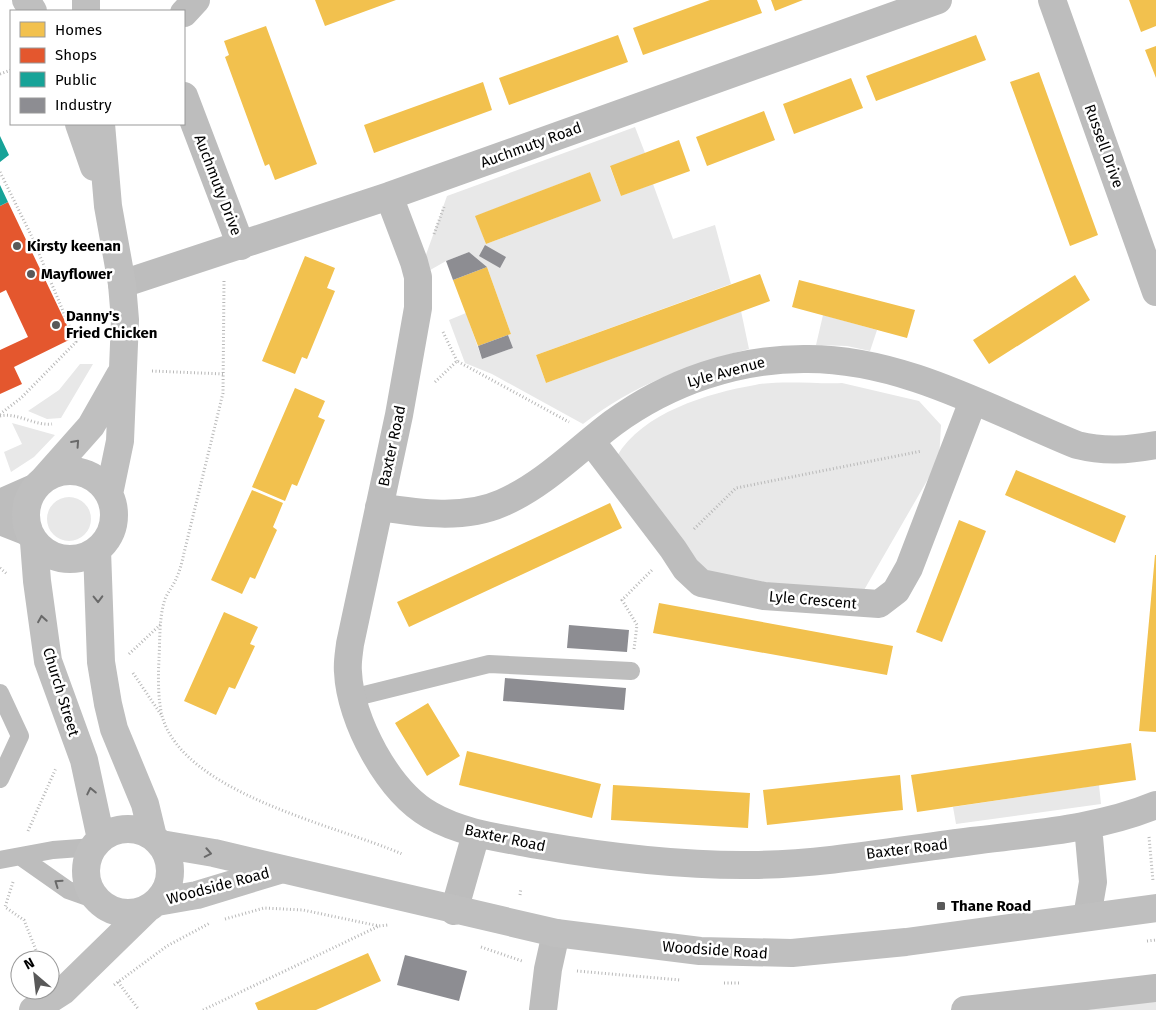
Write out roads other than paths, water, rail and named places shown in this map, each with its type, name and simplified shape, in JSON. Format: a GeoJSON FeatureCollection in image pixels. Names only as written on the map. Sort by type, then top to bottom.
{"type":"FeatureCollection","features":[{"type":"Feature","properties":{"kind":"street"},"geometry":{"type":"LineString","coordinates":[[185,12],[196,0]]}},
{"type":"Feature","properties":{"kind":"street","name":"Auchmuty Road"},"geometry":{"type":"LineString","coordinates":[[122,284],[389,196],[938,0]]}},
{"type":"Feature","properties":{"kind":"street","name":"Russell Drive"},"geometry":{"type":"LineString","coordinates":[[1052,0],[1154,282]]}},
{"type":"Feature","properties":{"kind":"street","name":"Auchmuty Drive"},"geometry":{"type":"LineString","coordinates":[[185,99],[241,246]]}},
{"type":"Feature","properties":{"kind":"street"},"geometry":{"type":"LineString","coordinates":[[80,125],[108,206]]}},
{"type":"Feature","properties":{"kind":"street"},"geometry":{"type":"LineString","coordinates":[[101,125],[108,206],[122,284],[125,320],[120,441],[109,494]]}},
{"type":"Feature","properties":{"kind":"street","name":"Baxter Road"},"geometry":{"type":"LineString","coordinates":[[389,196],[418,277],[418,308],[399,415],[350,644],[348,672],[357,717],[373,750],[408,798],[428,814],[451,826],[476,834],[583,853],[681,862],[752,865],[820,861],[1088,826]]}},
{"type":"Feature","properties":{"kind":"street","name":"Lyle Avenue"},"geometry":{"type":"LineString","coordinates":[[379,507],[418,513],[446,513],[475,511],[501,504],[538,482],[634,409],[680,384],[737,366],[773,360],[809,358],[877,367],[907,375],[1085,447],[1099,450],[1124,451],[1156,445]]}},
{"type":"Feature","properties":{"kind":"street"},"geometry":{"type":"LineString","coordinates":[[31,537],[25,519],[28,499],[91,426],[123,370]]}},
{"type":"Feature","properties":{"kind":"street","name":"Lyle Crescent"},"geometry":{"type":"LineString","coordinates":[[594,439],[686,569],[701,584],[764,596],[879,604],[896,591],[910,568],[973,401]]}},
{"type":"Feature","properties":{"kind":"street"},"geometry":{"type":"LineString","coordinates":[[0,503],[60,472],[80,472],[101,483],[109,494],[114,508],[113,524],[106,541],[97,550],[80,559],[63,559],[48,554],[31,537],[0,521]]}},
{"type":"Feature","properties":{"kind":"street","name":"Church Street"},"geometry":{"type":"LineString","coordinates":[[31,537],[48,661],[84,760],[97,843]]}},
{"type":"Feature","properties":{"kind":"street"},"geometry":{"type":"LineString","coordinates":[[33,1010],[63,991],[86,970],[152,906],[165,892],[170,880],[168,854],[157,840],[145,804],[114,729],[108,704],[100,652],[97,550]]}},
{"type":"Feature","properties":{"kind":"street"},"geometry":{"type":"LineString","coordinates":[[1087,917],[1093,882],[1088,826],[1132,816],[1151,807]]}},
{"type":"Feature","properties":{"kind":"street"},"geometry":{"type":"LineString","coordinates":[[152,906],[134,913],[122,913],[104,905],[87,881],[88,858],[97,843],[113,832],[126,829],[140,831],[157,840]]}},
{"type":"Feature","properties":{"kind":"street"},"geometry":{"type":"LineString","coordinates":[[454,911],[476,834]]}},
{"type":"Feature","properties":{"kind":"street","name":"Woodside Road"},"geometry":{"type":"LineString","coordinates":[[157,840],[454,911],[556,933],[700,951],[792,953],[906,942],[1156,908]]}},
{"type":"Feature","properties":{"kind":"street","name":"Woodside Road"},"geometry":{"type":"LineString","coordinates":[[152,906],[197,895],[279,870]]}},
{"type":"Feature","properties":{"kind":"street"},"geometry":{"type":"LineString","coordinates":[[86,970],[104,905]]}},
{"type":"Feature","properties":{"kind":"street"},"geometry":{"type":"LineString","coordinates":[[543,1010],[548,968],[556,933]]}},
{"type":"Feature","properties":{"kind":"street"},"geometry":{"type":"LineString","coordinates":[[965,1010],[1059,1004],[1156,988]]}},
{"type":"Feature","properties":{"kind":"lane"},"geometry":{"type":"LineString","coordinates":[[352,698],[489,664],[631,670]]}},
{"type":"Feature","properties":{"kind":"lane"},"geometry":{"type":"LineString","coordinates":[[0,693],[20,736],[0,779]]}},
{"type":"Feature","properties":{"kind":"lane"},"geometry":{"type":"LineString","coordinates":[[0,860],[97,843]]}},
{"type":"Feature","properties":{"kind":"lane"},"geometry":{"type":"LineString","coordinates":[[21,857],[68,890],[104,905]]}},
{"type":"Feature","properties":{"kind":"place","name":"Kirsty keenan"},"geometry":{"type":"Point","coordinates":[17,246]}},
{"type":"Feature","properties":{"kind":"place","name":"Mayflower"},"geometry":{"type":"Point","coordinates":[31,274]}},
{"type":"Feature","properties":{"kind":"place","name":"Danny's Fried Chicken"},"geometry":{"type":"Point","coordinates":[56,325]}},
{"type":"Feature","properties":{"kind":"place","name":"Thane Road"},"geometry":{"type":"Point","coordinates":[941,906]}}]}
